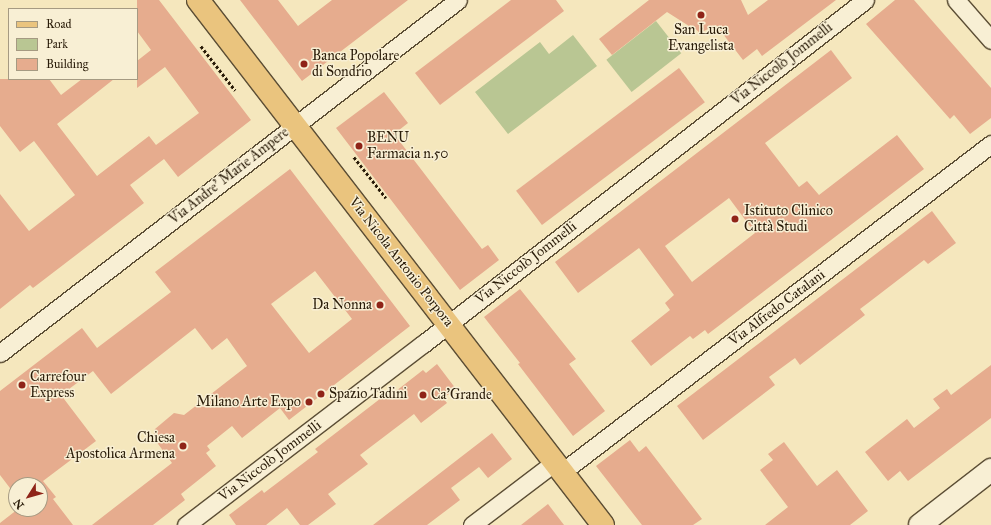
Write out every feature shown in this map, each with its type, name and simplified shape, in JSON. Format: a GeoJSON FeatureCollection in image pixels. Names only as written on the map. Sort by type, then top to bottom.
{"type":"FeatureCollection","features":[{"type":"Feature","properties":{"kind":"main road","name":"Via Nicola Antonio Porpora"},"geometry":{"type":"LineString","coordinates":[[198,0],[603,525]]}},
{"type":"Feature","properties":{"kind":"street","name":"Via Andre' Marie Ampere"},"geometry":{"type":"LineString","coordinates":[[0,353],[458,0]]}},
{"type":"Feature","properties":{"kind":"street","name":"Via Niccolò Jommelli"},"geometry":{"type":"LineString","coordinates":[[186,525],[448,324],[865,0]]}},
{"type":"Feature","properties":{"kind":"street"},"geometry":{"type":"LineString","coordinates":[[956,0],[988,31]]}},
{"type":"Feature","properties":{"kind":"street","name":"Via Alfredo Catalani"},"geometry":{"type":"LineString","coordinates":[[472,525],[559,467],[991,144]]}},
{"type":"Feature","properties":{"kind":"street"},"geometry":{"type":"LineString","coordinates":[[920,525],[991,470]]}},
{"type":"Feature","properties":{"kind":"path"},"geometry":{"type":"LineString","coordinates":[[201,46],[235,90]]}},
{"type":"Feature","properties":{"kind":"path"},"geometry":{"type":"LineString","coordinates":[[354,157],[386,198]]}},
{"type":"Feature","properties":{"kind":"green space"},"geometry":{"type":"Polygon","coordinates":[[[656,21],[681,53],[632,92],[606,60],[656,21]]]}},
{"type":"Feature","properties":{"kind":"green space"},"geometry":{"type":"Polygon","coordinates":[[[573,35],[597,66],[508,134],[475,92],[540,42],[549,54],[573,35]]]}},
{"type":"Feature","properties":{"kind":"building"},"geometry":{"type":"Polygon","coordinates":[[[137,0],[159,0],[251,120],[178,177],[164,159],[130,185],[144,203],[33,288],[30,285],[0,309],[0,194],[29,231],[75,195],[34,141],[20,152],[0,126],[0,79],[50,80],[61,95],[81,80],[113,80],[57,124],[97,176],[149,136],[156,145],[199,113],[165,67],[137,88],[138,60],[151,50],[138,32],[137,0]]]}},
{"type":"Feature","properties":{"kind":"building"},"geometry":{"type":"Polygon","coordinates":[[[240,0],[278,0],[298,26],[332,0],[408,0],[302,81],[240,0]]]}},
{"type":"Feature","properties":{"kind":"building"},"geometry":{"type":"Polygon","coordinates":[[[511,0],[556,0],[564,11],[440,105],[415,73],[511,0]]]}},
{"type":"Feature","properties":{"kind":"building"},"geometry":{"type":"Polygon","coordinates":[[[649,0],[741,0],[748,15],[768,0],[836,0],[762,56],[757,49],[743,60],[716,25],[700,33],[691,25],[689,26],[667,12],[612,55],[599,39],[649,0]]]}},
{"type":"Feature","properties":{"kind":"building"},"geometry":{"type":"Polygon","coordinates":[[[895,0],[914,0],[991,88],[991,118],[970,134],[954,115],[950,119],[866,24],[895,0]]]}},
{"type":"Feature","properties":{"kind":"building","name":"Istituto Clinico Città Studi"},"geometry":{"type":"Polygon","coordinates":[[[831,50],[852,78],[765,143],[799,187],[807,181],[819,195],[897,135],[924,169],[708,334],[705,330],[693,339],[690,336],[651,366],[631,341],[670,310],[665,303],[674,295],[639,248],[578,293],[555,262],[831,50]],[[729,198],[665,246],[692,282],[755,233],[729,198]]]}},
{"type":"Feature","properties":{"kind":"building"},"geometry":{"type":"Polygon","coordinates":[[[679,68],[705,102],[542,225],[516,191],[679,68]]]}},
{"type":"Feature","properties":{"kind":"building"},"geometry":{"type":"Polygon","coordinates":[[[384,92],[408,123],[394,134],[482,249],[488,245],[499,260],[460,290],[336,128],[384,92]]]}},
{"type":"Feature","properties":{"kind":"building"},"geometry":{"type":"Polygon","coordinates":[[[290,169],[410,326],[289,420],[280,408],[242,438],[232,426],[207,446],[210,450],[206,453],[216,466],[181,494],[185,500],[153,525],[92,525],[172,463],[153,437],[155,429],[174,413],[184,415],[247,366],[227,338],[212,350],[195,328],[111,394],[93,371],[61,395],[96,441],[48,477],[8,477],[8,486],[0,475],[0,391],[82,328],[97,348],[171,292],[155,272],[290,169]],[[315,271],[271,304],[309,353],[352,319],[315,271]]]}},
{"type":"Feature","properties":{"kind":"building"},"geometry":{"type":"Polygon","coordinates":[[[932,211],[956,243],[928,264],[924,260],[860,309],[865,315],[800,365],[795,358],[769,377],[775,385],[703,440],[677,406],[932,211]]]}},
{"type":"Feature","properties":{"kind":"building"},"geometry":{"type":"Polygon","coordinates":[[[520,289],[576,359],[569,364],[605,411],[573,436],[518,364],[520,363],[484,317],[520,289]]]}},
{"type":"Feature","properties":{"kind":"building"},"geometry":{"type":"Polygon","coordinates":[[[437,364],[456,389],[443,398],[447,403],[421,423],[414,414],[360,455],[368,464],[328,494],[336,504],[308,525],[300,525],[287,508],[266,525],[236,525],[229,515],[262,490],[264,493],[318,452],[315,449],[385,395],[387,398],[423,370],[426,373],[437,364]]]}},
{"type":"Feature","properties":{"kind":"building"},"geometry":{"type":"Polygon","coordinates":[[[991,365],[991,418],[908,481],[900,471],[888,481],[865,452],[907,419],[914,428],[940,408],[933,399],[947,389],[951,395],[991,365]]]}},
{"type":"Feature","properties":{"kind":"building"},"geometry":{"type":"Polygon","coordinates":[[[492,433],[512,459],[488,478],[479,467],[451,488],[460,500],[427,525],[373,525],[492,433]]]}},
{"type":"Feature","properties":{"kind":"building"},"geometry":{"type":"Polygon","coordinates":[[[630,440],[639,452],[646,446],[702,519],[693,525],[642,525],[596,466],[630,440]]]}},
{"type":"Feature","properties":{"kind":"building"},"geometry":{"type":"Polygon","coordinates":[[[784,442],[817,486],[837,470],[868,511],[850,525],[765,525],[788,507],[760,470],[773,460],[768,454],[784,442]]]}},
{"type":"Feature","properties":{"kind":"building"},"geometry":{"type":"Polygon","coordinates":[[[48,487],[56,497],[53,499],[73,525],[0,525],[0,523],[8,517],[48,517],[48,487]]]}},
{"type":"Feature","properties":{"kind":"building"},"geometry":{"type":"Polygon","coordinates":[[[548,504],[564,525],[521,525],[548,504]]]}},
{"type":"Feature","properties":{"kind":"place","name":"San Luca Evangelista"},"geometry":{"type":"Point","coordinates":[701,15]}},
{"type":"Feature","properties":{"kind":"place","name":"Banca Popolare di Sondrio"},"geometry":{"type":"Point","coordinates":[304,64]}},
{"type":"Feature","properties":{"kind":"place","name":"BENU Farmacia n.50"},"geometry":{"type":"Point","coordinates":[359,146]}},
{"type":"Feature","properties":{"kind":"place","name":"Istituto Clinico Città Studi"},"geometry":{"type":"Point","coordinates":[735,219]}},
{"type":"Feature","properties":{"kind":"place","name":"Da Nonna"},"geometry":{"type":"Point","coordinates":[380,305]}},
{"type":"Feature","properties":{"kind":"place","name":"Carrefour Express"},"geometry":{"type":"Point","coordinates":[22,385]}},
{"type":"Feature","properties":{"kind":"place","name":"Spazio Tadini"},"geometry":{"type":"Point","coordinates":[321,394]}},
{"type":"Feature","properties":{"kind":"place","name":"Ca'Grande"},"geometry":{"type":"Point","coordinates":[423,395]}},
{"type":"Feature","properties":{"kind":"place","name":"Milano Arte Expo"},"geometry":{"type":"Point","coordinates":[309,402]}},
{"type":"Feature","properties":{"kind":"place","name":"Chiesa Apostolica Armena"},"geometry":{"type":"Point","coordinates":[183,446]}}]}
